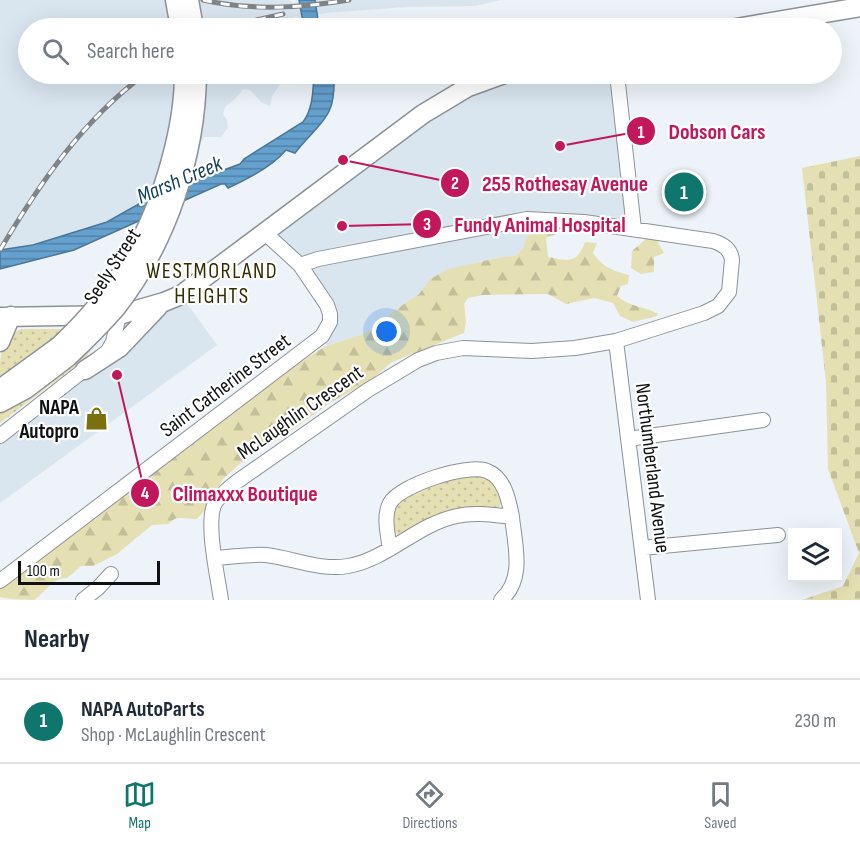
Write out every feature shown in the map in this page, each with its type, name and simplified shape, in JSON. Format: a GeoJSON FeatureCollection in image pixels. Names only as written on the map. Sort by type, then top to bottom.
{"type":"FeatureCollection","features":[{"type":"Feature","properties":{"kind":"main road"},"geometry":{"type":"LineString","coordinates":[[175,0],[178,18]]}},
{"type":"Feature","properties":{"kind":"main road"},"geometry":{"type":"LineString","coordinates":[[189,0],[192,18]]}},
{"type":"Feature","properties":{"kind":"main road"},"geometry":{"type":"LineString","coordinates":[[795,18],[860,7]]}},
{"type":"Feature","properties":{"kind":"main road","name":"Seely Street"},"geometry":{"type":"LineString","coordinates":[[0,389],[63,352],[79,327],[112,289],[146,234],[165,184],[177,140],[182,116],[184,84]]}},
{"type":"Feature","properties":{"kind":"main road","name":"Seely Street"},"geometry":{"type":"LineString","coordinates":[[0,403],[26,389],[63,352],[115,308],[140,273],[156,245],[188,151],[197,84]]}},
{"type":"Feature","properties":{"kind":"main road"},"geometry":{"type":"LineString","coordinates":[[0,342],[6,316],[119,315],[181,295],[438,104],[476,84]]}},
{"type":"Feature","properties":{"kind":"main road"},"geometry":{"type":"LineString","coordinates":[[85,370],[119,348],[164,302]]}},
{"type":"Feature","properties":{"kind":"main road"},"geometry":{"type":"LineString","coordinates":[[74,315],[94,331],[100,343],[96,357],[85,370]]}},
{"type":"Feature","properties":{"kind":"street"},"geometry":{"type":"LineString","coordinates":[[300,265],[318,259],[527,219],[584,222],[634,229],[617,84]]}},
{"type":"Feature","properties":{"kind":"street","name":"McLaughlin Crescent"},"geometry":{"type":"LineString","coordinates":[[220,600],[211,524],[214,505],[219,497],[235,483],[406,366],[427,356],[450,350],[481,348],[554,350],[616,341],[704,313],[715,308],[725,299],[730,287],[732,260],[726,246],[713,240],[634,229]]}},
{"type":"Feature","properties":{"kind":"street","name":"Saint Catherine Street"},"geometry":{"type":"LineString","coordinates":[[0,581],[322,336],[330,322],[327,305],[300,265],[265,233]]}},
{"type":"Feature","properties":{"kind":"street"},"geometry":{"type":"LineString","coordinates":[[0,436],[108,351],[113,342],[119,315]]}},
{"type":"Feature","properties":{"kind":"street","name":"Northumberland Avenue"},"geometry":{"type":"LineString","coordinates":[[616,341],[648,600]]}},
{"type":"Feature","properties":{"kind":"street"},"geometry":{"type":"LineString","coordinates":[[628,439],[764,420]]}},
{"type":"Feature","properties":{"kind":"street"},"geometry":{"type":"LineString","coordinates":[[390,549],[387,515],[390,503],[395,497],[414,485],[465,470],[484,470],[497,478],[506,491],[512,518],[517,572],[512,587],[501,600]]}},
{"type":"Feature","properties":{"kind":"street"},"geometry":{"type":"LineString","coordinates":[[215,558],[265,555],[342,567],[390,549],[454,516],[479,514],[512,518]]}},
{"type":"Feature","properties":{"kind":"street"},"geometry":{"type":"LineString","coordinates":[[642,548],[778,535]]}},
{"type":"Feature","properties":{"kind":"street"},"geometry":{"type":"LineString","coordinates":[[83,600],[111,574]]}},
{"type":"Feature","properties":{"kind":"shaded area"},"geometry":{"type":"Polygon","coordinates":[[[0,0],[290,0],[293,3],[316,0],[501,0],[475,6],[405,7],[326,13],[298,18],[294,16],[294,18],[18,18],[18,84],[280,84],[272,96],[270,106],[262,103],[250,90],[243,89],[225,107],[223,114],[228,127],[221,137],[204,137],[191,156],[153,196],[107,222],[33,245],[0,250],[0,0]]]}},
{"type":"Feature","properties":{"kind":"shaded area"},"geometry":{"type":"Polygon","coordinates":[[[484,84],[618,84],[634,229],[541,226],[526,238],[523,249],[515,256],[474,263],[429,280],[419,294],[388,315],[378,325],[361,335],[326,346],[322,336],[327,305],[265,233],[423,114],[484,84]]]}},
{"type":"Feature","properties":{"kind":"shaded area"},"geometry":{"type":"Polygon","coordinates":[[[181,295],[217,345],[0,503],[0,436],[108,351],[119,315],[181,295]]]}},
{"type":"Feature","properties":{"kind":"green space"},"geometry":{"type":"Polygon","coordinates":[[[860,156],[860,600],[802,600],[843,586],[859,553],[828,469],[826,382],[802,168],[860,156]]]}},
{"type":"Feature","properties":{"kind":"green space"},"geometry":{"type":"Polygon","coordinates":[[[541,226],[559,233],[546,238],[548,257],[571,259],[579,254],[585,242],[597,243],[593,253],[600,262],[613,270],[629,275],[628,284],[621,286],[617,296],[653,311],[658,314],[657,316],[633,322],[620,316],[613,303],[594,298],[566,304],[548,294],[483,295],[468,298],[464,304],[466,322],[464,333],[392,362],[370,381],[331,402],[285,435],[244,460],[223,479],[197,519],[178,518],[169,524],[152,525],[117,554],[93,566],[81,566],[67,578],[56,580],[34,600],[0,597],[0,589],[294,366],[326,346],[361,335],[378,325],[388,315],[419,294],[429,280],[448,269],[515,256],[523,249],[526,238],[541,226]]]}},
{"type":"Feature","properties":{"kind":"green space"},"geometry":{"type":"Polygon","coordinates":[[[655,237],[664,253],[654,257],[654,272],[641,274],[631,268],[632,251],[647,238],[655,237]]]}},
{"type":"Feature","properties":{"kind":"green space"},"geometry":{"type":"Polygon","coordinates":[[[21,329],[81,329],[94,342],[93,347],[85,359],[0,423],[0,413],[41,389],[74,364],[25,361],[0,376],[1,355],[5,342],[21,329]]]}},
{"type":"Feature","properties":{"kind":"green space"},"geometry":{"type":"Polygon","coordinates":[[[476,475],[494,484],[502,503],[498,508],[402,535],[394,531],[393,517],[399,502],[419,490],[476,475]]]}},
{"type":"Feature","properties":{"kind":"water"},"geometry":{"type":"Polygon","coordinates":[[[299,0],[315,0],[318,18],[302,18],[299,0]]]}},
{"type":"Feature","properties":{"kind":"water"},"geometry":{"type":"Polygon","coordinates":[[[313,84],[334,84],[329,111],[295,153],[286,150],[267,167],[228,188],[225,184],[221,184],[74,250],[0,269],[0,250],[33,245],[107,222],[153,196],[240,164],[244,159],[303,122],[311,105],[313,84]]]}},
{"type":"Feature","properties":{"kind":"railway"},"geometry":{"type":"LineString","coordinates":[[203,0],[258,7],[312,5],[349,0]]}},
{"type":"Feature","properties":{"kind":"railway"},"geometry":{"type":"LineString","coordinates":[[266,18],[283,14]]}},
{"type":"Feature","properties":{"kind":"railway"},"geometry":{"type":"LineString","coordinates":[[0,250],[64,154],[101,112],[132,84]]}},
{"type":"Feature","properties":{"kind":"place","name":"Dobson Cars"},"geometry":{"type":"Point","coordinates":[560,146]}},
{"type":"Feature","properties":{"kind":"place","name":"255 Rothesay Avenue"},"geometry":{"type":"Point","coordinates":[343,160]}},
{"type":"Feature","properties":{"kind":"place","name":"NAPA AutoParts"},"geometry":{"type":"Point","coordinates":[684,192]}},
{"type":"Feature","properties":{"kind":"place","name":"Fundy Animal Hospital"},"geometry":{"type":"Point","coordinates":[342,226]}},
{"type":"Feature","properties":{"kind":"place","name":"Climaxxx Boutique"},"geometry":{"type":"Point","coordinates":[117,375]}},
{"type":"Feature","properties":{"kind":"place","name":"NAPA Autopro"},"geometry":{"type":"Point","coordinates":[97,419]}},
{"type":"Feature","properties":{"kind":"district","name":"WESTMORLAND HEIGHTS"},"geometry":{"type":"Point","coordinates":[212,282]}},
{"type":"Feature","properties":{"kind":"water label","name":"Marsh Creek"},"geometry":{"type":"Point","coordinates":[179,179]}}]}
